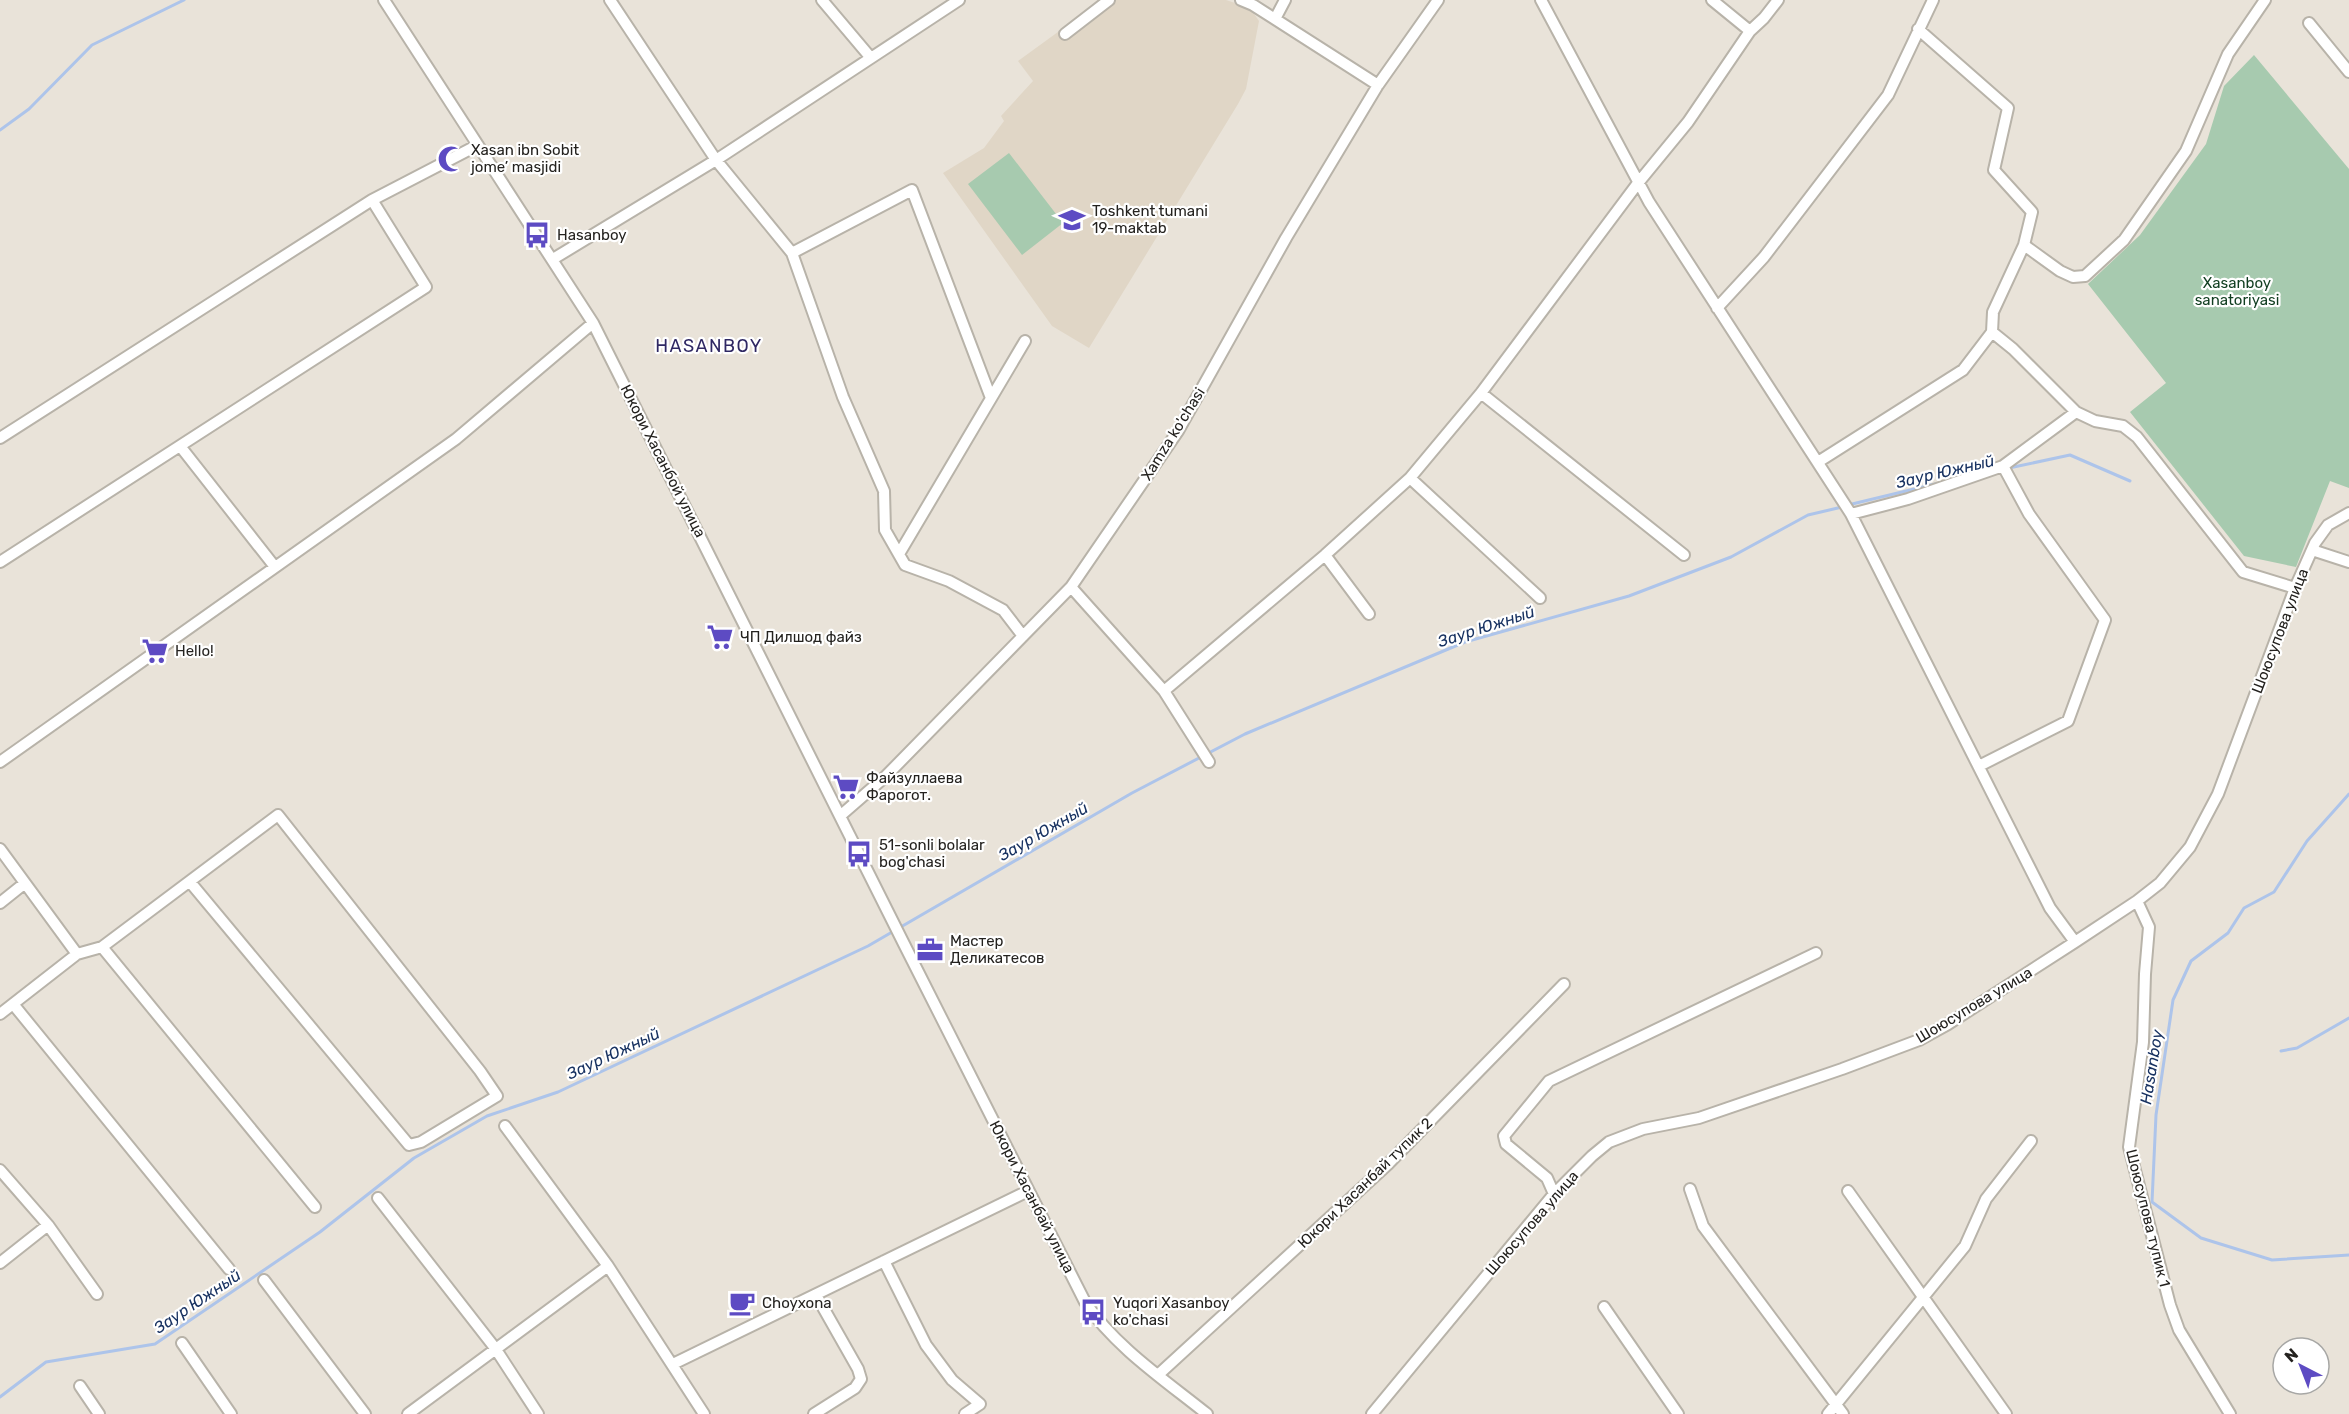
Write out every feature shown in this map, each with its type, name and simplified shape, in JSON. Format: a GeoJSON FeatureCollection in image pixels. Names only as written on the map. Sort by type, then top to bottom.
{"type":"FeatureCollection","features":[{"type":"Feature","properties":{"kind":"street","name":"Юкори Хасанбой улица"},"geometry":{"type":"LineString","coordinates":[[384,0],[593,323],[904,944]]}},
{"type":"Feature","properties":{"kind":"street"},"geometry":{"type":"LineString","coordinates":[[610,0],[716,160],[792,253],[843,397],[884,490],[885,530],[905,565],[949,581],[1003,610],[1023,636]]}},
{"type":"Feature","properties":{"kind":"street"},"geometry":{"type":"LineString","coordinates":[[822,0],[872,58]]}},
{"type":"Feature","properties":{"kind":"street"},"geometry":{"type":"LineString","coordinates":[[553,260],[716,160],[959,0]]}},
{"type":"Feature","properties":{"kind":"street"},"geometry":{"type":"LineString","coordinates":[[1065,34],[1109,0]]}},
{"type":"Feature","properties":{"kind":"street"},"geometry":{"type":"LineString","coordinates":[[1241,0],[1253,4],[1378,85]]}},
{"type":"Feature","properties":{"kind":"street"},"geometry":{"type":"LineString","coordinates":[[1275,19],[1285,0]]}},
{"type":"Feature","properties":{"kind":"street","name":"Xamza ko'chasi"},"geometry":{"type":"LineString","coordinates":[[840,816],[886,776],[1071,587],[1179,431],[1286,238],[1378,85],[1438,0]]}},
{"type":"Feature","properties":{"kind":"street"},"geometry":{"type":"LineString","coordinates":[[1541,0],[1638,183],[1851,514],[2050,908],[2075,942]]}},
{"type":"Feature","properties":{"kind":"street"},"geometry":{"type":"LineString","coordinates":[[1712,0],[1750,32]]}},
{"type":"Feature","properties":{"kind":"street"},"geometry":{"type":"LineString","coordinates":[[1164,691],[1325,555],[1410,478],[1481,393],[1638,183],[1688,122],[1750,32],[1778,0]]}},
{"type":"Feature","properties":{"kind":"street"},"geometry":{"type":"LineString","coordinates":[[1717,308],[1764,257],[1867,125],[1888,95],[1933,0]]}},
{"type":"Feature","properties":{"kind":"street"},"geometry":{"type":"LineString","coordinates":[[2024,245],[2060,271],[2073,277],[2085,276],[2124,240],[2186,151],[2228,54],[2265,0]]}},
{"type":"Feature","properties":{"kind":"street"},"geometry":{"type":"LineString","coordinates":[[2309,23],[2349,72]]}},
{"type":"Feature","properties":{"kind":"street"},"geometry":{"type":"LineString","coordinates":[[1818,462],[1963,370],[1992,332],[1993,312],[2024,245],[2032,212],[1994,170],[2008,108],[1918,29]]}},
{"type":"Feature","properties":{"kind":"street"},"geometry":{"type":"LineString","coordinates":[[0,438],[372,200],[478,145]]}},
{"type":"Feature","properties":{"kind":"street"},"geometry":{"type":"LineString","coordinates":[[792,253],[912,190],[991,398]]}},
{"type":"Feature","properties":{"kind":"street"},"geometry":{"type":"LineString","coordinates":[[0,562],[426,287],[372,200]]}},
{"type":"Feature","properties":{"kind":"street"},"geometry":{"type":"LineString","coordinates":[[0,762],[456,439],[593,323]]}},
{"type":"Feature","properties":{"kind":"street"},"geometry":{"type":"LineString","coordinates":[[1992,332],[2013,349],[2076,412],[2095,422],[2123,426],[2137,437],[2243,572],[2295,588]]}},
{"type":"Feature","properties":{"kind":"street"},"geometry":{"type":"LineString","coordinates":[[899,554],[1025,341]]}},
{"type":"Feature","properties":{"kind":"street"},"geometry":{"type":"LineString","coordinates":[[1481,393],[1684,555]]}},
{"type":"Feature","properties":{"kind":"street"},"geometry":{"type":"LineString","coordinates":[[1851,514],[1908,499],[2003,466],[2076,412]]}},
{"type":"Feature","properties":{"kind":"street"},"geometry":{"type":"LineString","coordinates":[[180,446],[275,567]]}},
{"type":"Feature","properties":{"kind":"street"},"geometry":{"type":"LineString","coordinates":[[1978,766],[2068,721],[2105,620],[2029,514],[2003,466]]}},
{"type":"Feature","properties":{"kind":"street"},"geometry":{"type":"LineString","coordinates":[[1410,478],[1540,598]]}},
{"type":"Feature","properties":{"kind":"street","name":"Шоюсупова улица"},"geometry":{"type":"LineString","coordinates":[[1372,1414],[1554,1194],[1609,1142],[1669,1123],[1699,1118],[1904,1046],[1948,1024],[2137,901],[2160,883],[2181,860],[2208,813],[2295,588],[2312,550],[2328,525],[2349,513]]}},
{"type":"Feature","properties":{"kind":"street"},"geometry":{"type":"LineString","coordinates":[[2312,550],[2349,562]]}},
{"type":"Feature","properties":{"kind":"street"},"geometry":{"type":"LineString","coordinates":[[1325,555],[1369,614]]}},
{"type":"Feature","properties":{"kind":"street"},"geometry":{"type":"LineString","coordinates":[[1071,587],[1164,691],[1209,762]]}},
{"type":"Feature","properties":{"kind":"street"},"geometry":{"type":"LineString","coordinates":[[0,1014],[77,954],[102,947],[278,815],[480,1071],[497,1096],[421,1142],[409,1145],[190,882]]}},
{"type":"Feature","properties":{"kind":"street"},"geometry":{"type":"LineString","coordinates":[[0,849],[77,954]]}},
{"type":"Feature","properties":{"kind":"street"},"geometry":{"type":"LineString","coordinates":[[0,903],[25,883]]}},
{"type":"Feature","properties":{"kind":"street","name":"Шоюсупова тупик 1"},"geometry":{"type":"LineString","coordinates":[[2137,901],[2149,927],[2143,1042],[2129,1147],[2170,1305],[2180,1330],[2230,1414]]}},
{"type":"Feature","properties":{"kind":"street","name":"Юкори Хасанбай улица"},"geometry":{"type":"LineString","coordinates":[[904,944],[1079,1291],[1096,1317],[1118,1340],[1208,1414]]}},
{"type":"Feature","properties":{"kind":"street"},"geometry":{"type":"LineString","coordinates":[[102,947],[315,1207]]}},
{"type":"Feature","properties":{"kind":"street"},"geometry":{"type":"LineString","coordinates":[[1554,1194],[1547,1178],[1506,1144],[1504,1136],[1548,1081],[1816,953]]}},
{"type":"Feature","properties":{"kind":"street","name":"Юкори Хасанбай тупик 2"},"geometry":{"type":"LineString","coordinates":[[1158,1374],[1388,1164],[1564,984]]}},
{"type":"Feature","properties":{"kind":"street"},"geometry":{"type":"LineString","coordinates":[[13,1004],[229,1269]]}},
{"type":"Feature","properties":{"kind":"street"},"geometry":{"type":"LineString","coordinates":[[505,1126],[608,1266],[704,1414]]}},
{"type":"Feature","properties":{"kind":"street"},"geometry":{"type":"LineString","coordinates":[[1828,1414],[1965,1246],[1986,1199],[2031,1141]]}},
{"type":"Feature","properties":{"kind":"street"},"geometry":{"type":"LineString","coordinates":[[0,1170],[48,1225],[97,1294]]}},
{"type":"Feature","properties":{"kind":"street"},"geometry":{"type":"LineString","coordinates":[[1690,1189],[1702,1226],[1843,1414]]}},
{"type":"Feature","properties":{"kind":"street"},"geometry":{"type":"LineString","coordinates":[[673,1364],[1028,1191]]}},
{"type":"Feature","properties":{"kind":"street"},"geometry":{"type":"LineString","coordinates":[[1848,1191],[2006,1414]]}},
{"type":"Feature","properties":{"kind":"street"},"geometry":{"type":"LineString","coordinates":[[378,1198],[495,1348],[538,1414]]}},
{"type":"Feature","properties":{"kind":"street"},"geometry":{"type":"LineString","coordinates":[[0,1263],[48,1225]]}},
{"type":"Feature","properties":{"kind":"street"},"geometry":{"type":"LineString","coordinates":[[884,1261],[926,1345],[952,1380],[980,1404],[965,1414]]}},
{"type":"Feature","properties":{"kind":"street"},"geometry":{"type":"LineString","coordinates":[[408,1414],[608,1266]]}},
{"type":"Feature","properties":{"kind":"street"},"geometry":{"type":"LineString","coordinates":[[264,1280],[365,1414]]}},
{"type":"Feature","properties":{"kind":"street"},"geometry":{"type":"LineString","coordinates":[[813,1414],[855,1388],[861,1379],[858,1369],[816,1295]]}},
{"type":"Feature","properties":{"kind":"street"},"geometry":{"type":"LineString","coordinates":[[1604,1307],[1678,1414]]}},
{"type":"Feature","properties":{"kind":"street"},"geometry":{"type":"LineString","coordinates":[[182,1343],[231,1414]]}},
{"type":"Feature","properties":{"kind":"street"},"geometry":{"type":"LineString","coordinates":[[80,1386],[99,1414]]}},
{"type":"Feature","properties":{"kind":"street"},"geometry":{"type":"LineString","coordinates":[[1188,1414],[1195,1404]]}},
{"type":"Feature","properties":{"kind":"shaded area","name":"Toshkent tumani 19-maktab"},"geometry":{"type":"Polygon","coordinates":[[[1102,0],[1226,0],[1250,8],[1259,21],[1246,89],[1089,348],[1052,326],[943,173],[984,148],[1004,121],[1001,116],[1033,81],[1018,61],[1102,0]]]}},
{"type":"Feature","properties":{"kind":"green space","name":"Xasanboy sanatoriyasi"},"geometry":{"type":"Polygon","coordinates":[[[2254,55],[2349,169],[2349,488],[2330,481],[2296,567],[2244,556],[2130,412],[2166,383],[2088,284],[2140,235],[2206,144],[2224,86],[2254,55]]]}},
{"type":"Feature","properties":{"kind":"green space"},"geometry":{"type":"Polygon","coordinates":[[[1009,153],[1063,223],[1022,255],[968,184],[1009,153]]]}},
{"type":"Feature","properties":{"kind":"waterway"},"geometry":{"type":"LineString","coordinates":[[0,130],[29,109],[92,45],[184,0]]}},
{"type":"Feature","properties":{"kind":"waterway","name":"Заур Южный"},"geometry":{"type":"LineString","coordinates":[[2009,468],[2070,455],[2130,481]]}},
{"type":"Feature","properties":{"kind":"waterway","name":"Заур Южный"},"geometry":{"type":"LineString","coordinates":[[1848,505],[1935,484]]}},
{"type":"Feature","properties":{"kind":"waterway","name":"Заур Южный"},"geometry":{"type":"LineString","coordinates":[[0,1397],[46,1362],[155,1344],[320,1232],[414,1158],[487,1116],[558,1092],[868,946],[1132,793],[1245,734],[1465,642],[1629,596],[1731,557],[1808,515],[1842,507]]}},
{"type":"Feature","properties":{"kind":"waterway","name":"Hasanboy"},"geometry":{"type":"LineString","coordinates":[[2349,794],[2307,841],[2274,892],[2244,908],[2228,933],[2191,961],[2173,1000],[2156,1115],[2152,1202],[2201,1238],[2272,1260],[2349,1255]]}},
{"type":"Feature","properties":{"kind":"waterway"},"geometry":{"type":"LineString","coordinates":[[2281,1051],[2297,1048],[2349,1018]]}},
{"type":"Feature","properties":{"kind":"place","name":"Xasan ibn Sobit jome’ masjidi"},"geometry":{"type":"Point","coordinates":[451,159]}},
{"type":"Feature","properties":{"kind":"place","name":"Toshkent tumani 19-maktab"},"geometry":{"type":"Point","coordinates":[1072,220]}},
{"type":"Feature","properties":{"kind":"place","name":"Hasanboy"},"geometry":{"type":"Point","coordinates":[537,235]}},
{"type":"Feature","properties":{"kind":"place","name":"ЧП Дилшод файз"},"geometry":{"type":"Point","coordinates":[720,637]}},
{"type":"Feature","properties":{"kind":"place","name":"Hello!"},"geometry":{"type":"Point","coordinates":[155,651]}},
{"type":"Feature","properties":{"kind":"place","name":"Файзуллаева Фарогот."},"geometry":{"type":"Point","coordinates":[846,787]}},
{"type":"Feature","properties":{"kind":"place","name":"51-sonli bolalar bog'chasi"},"geometry":{"type":"Point","coordinates":[859,854]}},
{"type":"Feature","properties":{"kind":"place","name":"Мастер Деликатесов"},"geometry":{"type":"Point","coordinates":[930,950]}},
{"type":"Feature","properties":{"kind":"place","name":"Choyxona"},"geometry":{"type":"Point","coordinates":[742,1303]}},
{"type":"Feature","properties":{"kind":"place","name":"Yuqori Xasanboy ko'chasi"},"geometry":{"type":"Point","coordinates":[1093,1312]}},
{"type":"Feature","properties":{"kind":"district","name":"HASANBOY"},"geometry":{"type":"Point","coordinates":[709,346]}}]}
